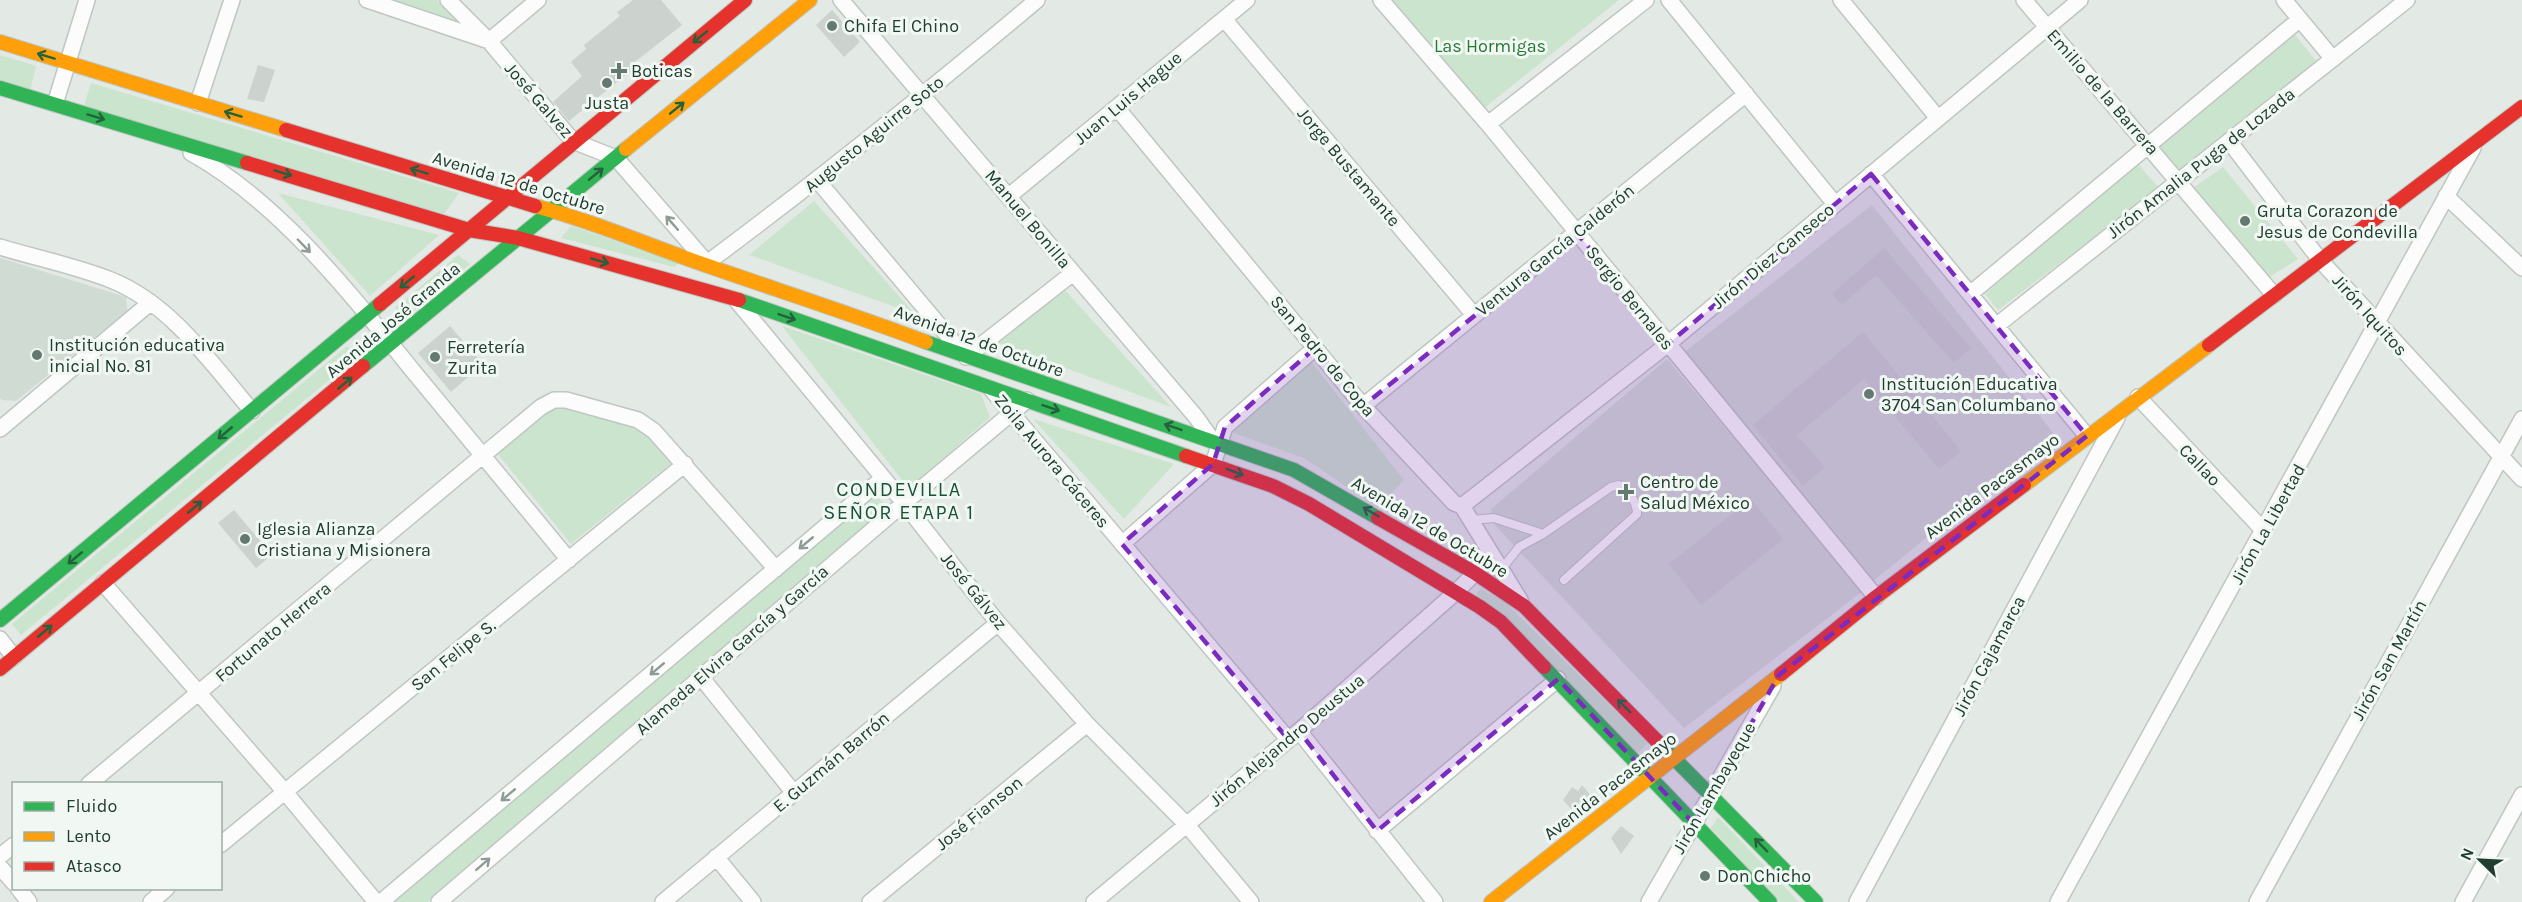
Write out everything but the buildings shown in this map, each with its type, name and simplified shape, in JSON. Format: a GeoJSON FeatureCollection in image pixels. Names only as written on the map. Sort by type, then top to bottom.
{"type":"FeatureCollection","features":[{"type":"Feature","properties":{"kind":"main road","name":"Avenida José Granda"},"geometry":{"type":"LineString","coordinates":[[0,620],[745,0]]}},
{"type":"Feature","properties":{"kind":"main road","name":"Avenida José Granda"},"geometry":{"type":"LineString","coordinates":[[0,669],[552,209],[810,0]]}},
{"type":"Feature","properties":{"kind":"main road","name":"Avenida 12 de Octubre"},"geometry":{"type":"LineString","coordinates":[[0,42],[506,198],[552,209],[841,310],[966,358],[1294,470],[1475,573],[1524,606],[1816,902]]}},
{"type":"Feature","properties":{"kind":"main road"},"geometry":{"type":"LineString","coordinates":[[0,88],[469,230],[518,238],[736,299],[1273,486],[1309,504],[1456,592],[1501,622],[1770,902]]}},
{"type":"Feature","properties":{"kind":"main road","name":"Avenida Pacasmayo"},"geometry":{"type":"LineString","coordinates":[[1491,902],[1651,778],[1876,597],[2086,436],[2475,145],[2522,107]]}},
{"type":"Feature","properties":{"kind":"street"},"geometry":{"type":"LineString","coordinates":[[55,104],[87,0]]}},
{"type":"Feature","properties":{"kind":"street"},"geometry":{"type":"LineString","coordinates":[[198,103],[232,0]]}},
{"type":"Feature","properties":{"kind":"street"},"geometry":{"type":"LineString","coordinates":[[367,0],[489,41],[538,0]]}},
{"type":"Feature","properties":{"kind":"street","name":"José Galvez"},"geometry":{"type":"LineString","coordinates":[[448,0],[489,41],[573,141],[616,158],[709,265]]}},
{"type":"Feature","properties":{"kind":"street","name":"Manuel Bonilla"},"geometry":{"type":"LineString","coordinates":[[841,0],[1216,442]]}},
{"type":"Feature","properties":{"kind":"street","name":"Augusto Aguirre Soto"},"geometry":{"type":"LineString","coordinates":[[709,265],[818,181],[1037,0]]}},
{"type":"Feature","properties":{"kind":"street","name":"Juan Luis Hague"},"geometry":{"type":"LineString","coordinates":[[1009,196],[1247,0]]}},
{"type":"Feature","properties":{"kind":"street","name":"Sergio Bernales"},"geometry":{"type":"LineString","coordinates":[[1381,0],[1488,124],[1876,597]]}},
{"type":"Feature","properties":{"kind":"street"},"geometry":{"type":"LineString","coordinates":[[1488,124],[1646,0]]}},
{"type":"Feature","properties":{"kind":"street"},"geometry":{"type":"LineString","coordinates":[[1669,0],[1836,204]]}},
{"type":"Feature","properties":{"kind":"street"},"geometry":{"type":"LineString","coordinates":[[1841,0],[1937,117]]}},
{"type":"Feature","properties":{"kind":"street","name":"Emilio de la Barrera"},"geometry":{"type":"LineString","coordinates":[[2024,0],[2274,295]]}},
{"type":"Feature","properties":{"kind":"street","name":"Jirón Diez Canseco"},"geometry":{"type":"LineString","coordinates":[[1462,506],[1668,344],[1937,117],[2080,0]]}},
{"type":"Feature","properties":{"kind":"street"},"geometry":{"type":"LineString","coordinates":[[2284,0],[2333,59]]}},
{"type":"Feature","properties":{"kind":"street","name":"Jirón Amalia Puga de Lozada"},"geometry":{"type":"LineString","coordinates":[[1996,326],[2407,0]]}},
{"type":"Feature","properties":{"kind":"street","name":"Jorge Bustamante"},"geometry":{"type":"LineString","coordinates":[[1224,19],[1474,315]]}},
{"type":"Feature","properties":{"kind":"street"},"geometry":{"type":"LineString","coordinates":[[1970,294],[2300,19]]}},
{"type":"Feature","properties":{"kind":"street","name":"Ventura García Calderón"},"geometry":{"type":"LineString","coordinates":[[1363,406],[1746,94]]}},
{"type":"Feature","properties":{"kind":"street","name":"San Pedro de Copa"},"geometry":{"type":"LineString","coordinates":[[1117,108],[1363,406],[1454,503],[1462,506],[1524,606]]}},
{"type":"Feature","properties":{"kind":"street"},"geometry":{"type":"LineString","coordinates":[[157,135],[219,169],[265,207],[368,315],[569,560]]}},
{"type":"Feature","properties":{"kind":"street","name":"Jirón Iquitos"},"geometry":{"type":"LineString","coordinates":[[2229,141],[2320,260],[2522,479]]}},
{"type":"Feature","properties":{"kind":"street","name":"Jirón La Libertad"},"geometry":{"type":"LineString","coordinates":[[2058,902],[2475,145]]}},
{"type":"Feature","properties":{"kind":"street"},"geometry":{"type":"LineString","coordinates":[[1871,174],[2086,436]]}},
{"type":"Feature","properties":{"kind":"street","name":"Zoila Aurora Cáceres"},"geometry":{"type":"LineString","coordinates":[[818,181],[1122,544],[1377,831],[1435,902]]}},
{"type":"Feature","properties":{"kind":"street"},"geometry":{"type":"LineString","coordinates":[[2446,196],[2522,268]]}},
{"type":"Feature","properties":{"kind":"street"},"geometry":{"type":"LineString","coordinates":[[0,247],[112,280],[150,303],[181,329],[252,411]]}},
{"type":"Feature","properties":{"kind":"street","name":"José Gálvez"},"geometry":{"type":"LineString","coordinates":[[709,265],[904,503],[998,623],[1087,724],[1187,825],[1251,902]]}},
{"type":"Feature","properties":{"kind":"street"},"geometry":{"type":"LineString","coordinates":[[966,358],[1073,273]]}},
{"type":"Feature","properties":{"kind":"street"},"geometry":{"type":"LineString","coordinates":[[0,429],[150,303]]}},
{"type":"Feature","properties":{"kind":"street"},"geometry":{"type":"LineString","coordinates":[[1122,544],[1213,464],[1216,442],[1225,428],[1315,348]]}},
{"type":"Feature","properties":{"kind":"street","name":"Callao"},"geometry":{"type":"LineString","coordinates":[[2138,397],[2264,531]]}},
{"type":"Feature","properties":{"kind":"street","name":"Fortunato Herrera"},"geometry":{"type":"LineString","coordinates":[[90,782],[542,407],[554,400],[566,400],[638,420],[654,430],[776,569]]}},
{"type":"Feature","properties":{"kind":"street","name":"Alameda Elvira García y García"},"geometry":{"type":"LineString","coordinates":[[439,902],[904,503],[1028,400]]}},
{"type":"Feature","properties":{"kind":"street","name":"Jirón Cajamarca"},"geometry":{"type":"LineString","coordinates":[[1857,902],[2121,411]]}},
{"type":"Feature","properties":{"kind":"street","name":"Jirón San Martín"},"geometry":{"type":"LineString","coordinates":[[2257,902],[2522,419]]}},
{"type":"Feature","properties":{"kind":"street","name":"San Felipe S."},"geometry":{"type":"LineString","coordinates":[[222,843],[686,464]]}},
{"type":"Feature","properties":{"kind":"street","name":"Alameda Elvira García y García"},"geometry":{"type":"LineString","coordinates":[[373,900],[776,569],[883,478]]}},
{"type":"Feature","properties":{"kind":"street","name":"Jirón Alejandro Deustua"},"geometry":{"type":"LineString","coordinates":[[1094,902],[1293,735],[1475,573]]}},
{"type":"Feature","properties":{"kind":"street"},"geometry":{"type":"LineString","coordinates":[[103,583],[285,792],[373,900]]}},
{"type":"Feature","properties":{"kind":"street","name":"E. Guzmán Barrón"},"geometry":{"type":"LineString","coordinates":[[663,902],[998,623]]}},
{"type":"Feature","properties":{"kind":"street"},"geometry":{"type":"LineString","coordinates":[[0,639],[14,657]]}},
{"type":"Feature","properties":{"kind":"street","name":"Jirón Lambayeque"},"geometry":{"type":"LineString","coordinates":[[1649,902],[1779,675]]}},
{"type":"Feature","properties":{"kind":"street"},"geometry":{"type":"LineString","coordinates":[[701,677],[794,793]]}},
{"type":"Feature","properties":{"kind":"street"},"geometry":{"type":"LineString","coordinates":[[1377,831],[1558,679]]}},
{"type":"Feature","properties":{"kind":"street","name":"José Fianson"},"geometry":{"type":"LineString","coordinates":[[870,902],[1087,724]]}},
{"type":"Feature","properties":{"kind":"street"},"geometry":{"type":"LineString","coordinates":[[2463,902],[2522,795]]}},
{"type":"Feature","properties":{"kind":"street"},"geometry":{"type":"LineString","coordinates":[[0,856],[12,847]]}},
{"type":"Feature","properties":{"kind":"street"},"geometry":{"type":"LineString","coordinates":[[716,858],[753,902]]}},
{"type":"Feature","properties":{"kind":"street"},"geometry":{"type":"LineString","coordinates":[[0,867],[12,882]]}},
{"type":"Feature","properties":{"kind":"street"},"geometry":{"type":"LineString","coordinates":[[20,890],[29,902]]}},
{"type":"Feature","properties":{"kind":"street"},"geometry":{"type":"LineString","coordinates":[[151,902],[165,890]]}},
{"type":"Feature","properties":{"kind":"lane"},"geometry":{"type":"LineString","coordinates":[[1502,570],[1519,547],[1619,485],[1637,505],[1637,514],[1564,580]]}},
{"type":"Feature","properties":{"kind":"lane"},"geometry":{"type":"LineString","coordinates":[[1471,520],[1494,518],[1543,534]]}},
{"type":"Feature","properties":{"kind":"highlighted area"},"geometry":{"type":"Polygon","coordinates":[[[1871,174],[2087,436],[1779,675],[1694,824],[1558,679],[1377,831],[1299,731],[1288,739],[1122,544],[1213,464],[1225,427],[1315,348],[1363,406],[1577,233],[1668,344],[1871,174]]]}},
{"type":"Feature","properties":{"kind":"shaded area","name":"Institución Educativa 3704 San Columbano"},"geometry":{"type":"Polygon","coordinates":[[[1872,205],[2054,434],[1872,582],[1682,354],[1872,205]]]}},
{"type":"Feature","properties":{"kind":"shaded area","name":"Institución educativa inicial No. 81"},"geometry":{"type":"Polygon","coordinates":[[[0,258],[126,297],[127,311],[16,401],[0,398],[0,258]]]}},
{"type":"Feature","properties":{"kind":"shaded area"},"geometry":{"type":"Polygon","coordinates":[[[1667,359],[1863,591],[1684,728],[1493,523],[1491,509],[1667,359]]]}},
{"type":"Feature","properties":{"kind":"green space"},"geometry":{"type":"Polygon","coordinates":[[[392,0],[437,0],[458,21],[392,0]]]}},
{"type":"Feature","properties":{"kind":"green space","name":"Las Hormigas"},"geometry":{"type":"Polygon","coordinates":[[[1393,0],[1619,0],[1483,109],[1393,0]]]}},
{"type":"Feature","properties":{"kind":"green space"},"geometry":{"type":"Polygon","coordinates":[[[2292,31],[2317,62],[2179,171],[2156,146],[2292,31]]]}},
{"type":"Feature","properties":{"kind":"green space"},"geometry":{"type":"Polygon","coordinates":[[[0,55],[36,66],[29,95],[0,86],[0,55]]]}},
{"type":"Feature","properties":{"kind":"green space"},"geometry":{"type":"Polygon","coordinates":[[[91,83],[459,193],[444,214],[83,109],[91,83]]]}},
{"type":"Feature","properties":{"kind":"green space"},"geometry":{"type":"Polygon","coordinates":[[[2136,162],[2159,188],[1998,310],[1985,294],[2136,162]]]}},
{"type":"Feature","properties":{"kind":"green space"},"geometry":{"type":"Polygon","coordinates":[[[2223,167],[2298,259],[2266,279],[2193,188],[2223,167]]]}},
{"type":"Feature","properties":{"kind":"green space"},"geometry":{"type":"Polygon","coordinates":[[[278,193],[439,235],[370,296],[278,193]]]}},
{"type":"Feature","properties":{"kind":"green space"},"geometry":{"type":"Polygon","coordinates":[[[814,201],[915,314],[749,255],[814,201]]]}},
{"type":"Feature","properties":{"kind":"green space"},"geometry":{"type":"Polygon","coordinates":[[[571,226],[679,263],[674,267],[561,238],[571,226]]]}},
{"type":"Feature","properties":{"kind":"green space"},"geometry":{"type":"Polygon","coordinates":[[[458,255],[470,264],[403,320],[395,308],[458,255]]]}},
{"type":"Feature","properties":{"kind":"green space"},"geometry":{"type":"Polygon","coordinates":[[[1063,288],[1171,407],[993,341],[1063,288]]]}},
{"type":"Feature","properties":{"kind":"green space"},"geometry":{"type":"Polygon","coordinates":[[[782,326],[981,394],[990,417],[909,489],[782,326]]]}},
{"type":"Feature","properties":{"kind":"green space"},"geometry":{"type":"Polygon","coordinates":[[[347,346],[357,357],[21,635],[12,624],[347,346]]]}},
{"type":"Feature","properties":{"kind":"green space"},"geometry":{"type":"Polygon","coordinates":[[[1310,360],[1404,480],[1378,508],[1304,458],[1228,431],[1310,360]]]}},
{"type":"Feature","properties":{"kind":"green space"},"geometry":{"type":"Polygon","coordinates":[[[568,406],[645,431],[671,457],[670,464],[571,544],[497,453],[547,411],[568,406]]]}},
{"type":"Feature","properties":{"kind":"green space"},"geometry":{"type":"Polygon","coordinates":[[[1033,419],[1174,464],[1124,519],[1033,419]]]}},
{"type":"Feature","properties":{"kind":"green space"},"geometry":{"type":"Polygon","coordinates":[[[874,494],[887,506],[428,902],[393,902],[874,494]]]}},
{"type":"Feature","properties":{"kind":"green space"},"geometry":{"type":"Polygon","coordinates":[[[1481,589],[1507,604],[1648,743],[1637,754],[1477,597],[1477,592],[1481,589]]]}},
{"type":"Feature","properties":{"kind":"green space"},"geometry":{"type":"Polygon","coordinates":[[[1718,817],[1799,902],[1780,902],[1711,828],[1718,817]]]}},
{"type":"Feature","properties":{"kind":"traffic: fast"},"geometry":{"type":"LineString","coordinates":[[0,88],[247,163]]}},
{"type":"Feature","properties":{"kind":"traffic: fast"},"geometry":{"type":"LineString","coordinates":[[363,366],[626,149]]}},
{"type":"Feature","properties":{"kind":"traffic: fast"},"geometry":{"type":"LineString","coordinates":[[739,300],[1186,456]]}},
{"type":"Feature","properties":{"kind":"traffic: fast"},"geometry":{"type":"LineString","coordinates":[[0,620],[380,304]]}},
{"type":"Feature","properties":{"kind":"traffic: fast"},"geometry":{"type":"LineString","coordinates":[[926,342],[1294,470],[1378,518]]}},
{"type":"Feature","properties":{"kind":"traffic: fast"},"geometry":{"type":"LineString","coordinates":[[1544,667],[1770,902]]}},
{"type":"Feature","properties":{"kind":"traffic: fast"},"geometry":{"type":"LineString","coordinates":[[1657,741],[1816,902]]}},
{"type":"Feature","properties":{"kind":"traffic: slow"},"geometry":{"type":"LineString","coordinates":[[626,149],[810,0]]}},
{"type":"Feature","properties":{"kind":"traffic: slow"},"geometry":{"type":"LineString","coordinates":[[0,42],[286,130]]}},
{"type":"Feature","properties":{"kind":"traffic: slow"},"geometry":{"type":"LineString","coordinates":[[535,206],[602,227],[926,342]]}},
{"type":"Feature","properties":{"kind":"traffic: slow"},"geometry":{"type":"LineString","coordinates":[[2024,485],[2209,345]]}},
{"type":"Feature","properties":{"kind":"traffic: slow"},"geometry":{"type":"LineString","coordinates":[[1491,902],[1781,674]]}},
{"type":"Feature","properties":{"kind":"traffic: jam"},"geometry":{"type":"LineString","coordinates":[[380,304],[745,0]]}},
{"type":"Feature","properties":{"kind":"traffic: jam"},"geometry":{"type":"LineString","coordinates":[[2209,345],[2522,107]]}},
{"type":"Feature","properties":{"kind":"traffic: jam"},"geometry":{"type":"LineString","coordinates":[[286,130],[535,206]]}},
{"type":"Feature","properties":{"kind":"traffic: jam"},"geometry":{"type":"LineString","coordinates":[[247,163],[469,230],[518,238],[739,300]]}},
{"type":"Feature","properties":{"kind":"traffic: jam"},"geometry":{"type":"LineString","coordinates":[[0,669],[363,366]]}},
{"type":"Feature","properties":{"kind":"traffic: jam"},"geometry":{"type":"LineString","coordinates":[[1186,456],[1273,486],[1309,504],[1480,607],[1501,622],[1544,667]]}},
{"type":"Feature","properties":{"kind":"traffic: jam"},"geometry":{"type":"LineString","coordinates":[[1781,674],[1876,597],[2024,485]]}},
{"type":"Feature","properties":{"kind":"traffic: jam"},"geometry":{"type":"LineString","coordinates":[[1378,518],[1475,573],[1524,606],[1657,741]]}},
{"type":"Feature","properties":{"kind":"place","name":"Chifa El Chino"},"geometry":{"type":"Point","coordinates":[832,26]}},
{"type":"Feature","properties":{"kind":"place","name":"Boticas"},"geometry":{"type":"Point","coordinates":[619,71]}},
{"type":"Feature","properties":{"kind":"place","name":"Justa"},"geometry":{"type":"Point","coordinates":[607,83]}},
{"type":"Feature","properties":{"kind":"place","name":"Gruta Corazon de Jesus de Condevilla"},"geometry":{"type":"Point","coordinates":[2245,221]}},
{"type":"Feature","properties":{"kind":"place","name":"Institución educativa inicial No. 81"},"geometry":{"type":"Point","coordinates":[37,355]}},
{"type":"Feature","properties":{"kind":"place","name":"Ferretería Zurita"},"geometry":{"type":"Point","coordinates":[435,357]}},
{"type":"Feature","properties":{"kind":"place","name":"Institución Educativa 3704 San Columbano"},"geometry":{"type":"Point","coordinates":[1869,394]}},
{"type":"Feature","properties":{"kind":"place","name":"Centro de Salud México"},"geometry":{"type":"Point","coordinates":[1626,492]}},
{"type":"Feature","properties":{"kind":"place","name":"Iglesia Alianza Cristiana y Misionera"},"geometry":{"type":"Point","coordinates":[245,539]}},
{"type":"Feature","properties":{"kind":"place","name":"Don Chicho"},"geometry":{"type":"Point","coordinates":[1705,876]}},
{"type":"Feature","properties":{"kind":"district","name":"CONDEVILLA SEÑOR ETAPA 1"},"geometry":{"type":"Point","coordinates":[899,500]}}]}
